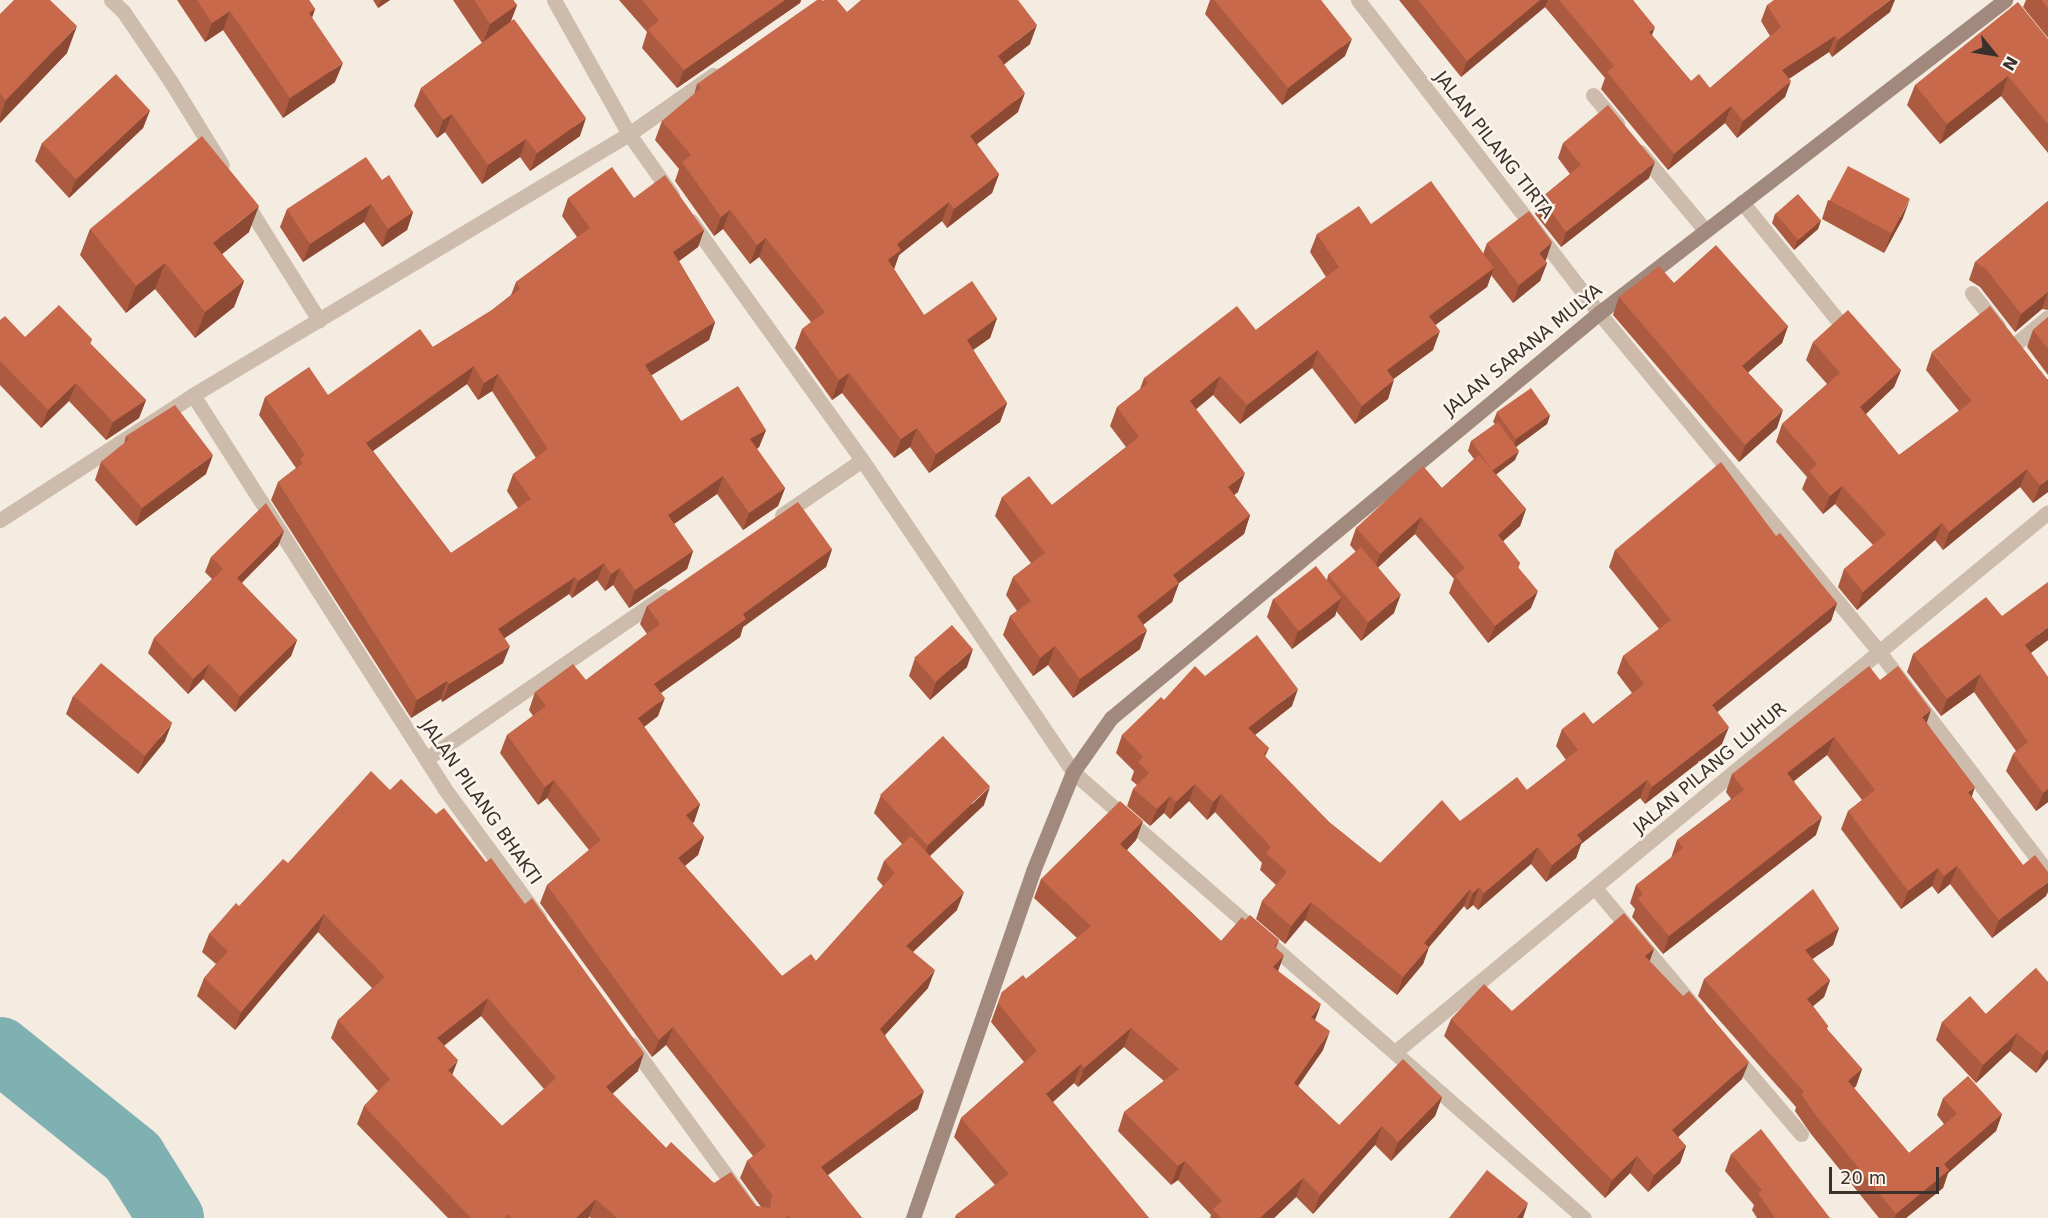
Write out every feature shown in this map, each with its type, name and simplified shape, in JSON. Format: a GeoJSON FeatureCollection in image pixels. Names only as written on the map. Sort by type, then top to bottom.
{"type":"FeatureCollection","features":[{"type":"Feature","properties":{"kind":"street"},"geometry":{"type":"LineString","coordinates":[[111,0],[123,12],[171,82],[319,320]]}},
{"type":"Feature","properties":{"kind":"street"},"geometry":{"type":"LineString","coordinates":[[554,0],[629,134],[862,459],[1073,772],[1584,1218]]}},
{"type":"Feature","properties":{"kind":"street","name":"JALAN PILANG TIRTA"},"geometry":{"type":"LineString","coordinates":[[1358,0],[1599,313],[1880,653],[2048,873]]}},
{"type":"Feature","properties":{"kind":"street","name":"JALAN SARANA MULYA"},"geometry":{"type":"LineString","coordinates":[[913,1218],[1033,871],[1073,772],[1085,752],[1126,703],[1599,313],[1705,230],[2008,3]]}},
{"type":"Feature","properties":{"kind":"street"},"geometry":{"type":"LineString","coordinates":[[0,520],[193,395],[629,134],[725,67]]}},
{"type":"Feature","properties":{"kind":"street"},"geometry":{"type":"LineString","coordinates":[[1593,95],[1705,230]]}},
{"type":"Feature","properties":{"kind":"street"},"geometry":{"type":"LineString","coordinates":[[1742,202],[1836,318]]}},
{"type":"Feature","properties":{"kind":"street"},"geometry":{"type":"LineString","coordinates":[[1972,293],[2017,350],[2048,317]]}},
{"type":"Feature","properties":{"kind":"street","name":"JALAN PILANG BHAKTI"},"geometry":{"type":"LineString","coordinates":[[193,395],[426,759],[549,931]]}},
{"type":"Feature","properties":{"kind":"street"},"geometry":{"type":"LineString","coordinates":[[765,526],[862,459]]}},
{"type":"Feature","properties":{"kind":"street","name":"JALAN PILANG LUHUR"},"geometry":{"type":"LineString","coordinates":[[1395,1052],[2048,512]]}},
{"type":"Feature","properties":{"kind":"street"},"geometry":{"type":"LineString","coordinates":[[426,759],[678,586]]}},
{"type":"Feature","properties":{"kind":"street"},"geometry":{"type":"LineString","coordinates":[[1595,888],[1709,1025]]}},
{"type":"Feature","properties":{"kind":"street"},"geometry":{"type":"LineString","coordinates":[[618,1027],[757,1218]]}},
{"type":"Feature","properties":{"kind":"street"},"geometry":{"type":"LineString","coordinates":[[1725,1043],[1801,1134]]}},
{"type":"Feature","properties":{"kind":"building"},"geometry":{"type":"Polygon","coordinates":[[[14,0],[50,0],[77,26],[6,100],[0,94],[0,14],[14,0]]]}},
{"type":"Feature","properties":{"kind":"building"},"geometry":{"type":"Polygon","coordinates":[[[197,0],[309,0],[315,9],[309,13],[343,63],[290,98],[230,11],[212,23],[197,0]]]}},
{"type":"Feature","properties":{"kind":"building"},"geometry":{"type":"Polygon","coordinates":[[[474,0],[513,0],[517,5],[490,24],[474,0]]]}},
{"type":"Feature","properties":{"kind":"building"},"geometry":{"type":"Polygon","coordinates":[[[642,0],[785,0],[684,70],[648,30],[659,20],[642,0]]]}},
{"type":"Feature","properties":{"kind":"building"},"geometry":{"type":"Polygon","coordinates":[[[817,0],[837,0],[847,12],[861,0],[1018,0],[1037,25],[998,56],[1025,93],[970,136],[999,174],[954,209],[949,202],[897,244],[901,250],[888,260],[924,315],[972,281],[997,318],[967,340],[1007,403],[936,454],[917,428],[901,439],[849,373],[839,380],[802,329],[825,312],[766,238],[757,245],[730,210],[721,217],[682,162],[691,155],[662,121],[701,88],[697,84],[817,0]]]}},
{"type":"Feature","properties":{"kind":"building"},"geometry":{"type":"Polygon","coordinates":[[[1214,0],[1321,0],[1352,39],[1288,88],[1214,0]]]}},
{"type":"Feature","properties":{"kind":"building"},"geometry":{"type":"Polygon","coordinates":[[[1418,0],[1540,0],[1467,61],[1418,0]]]}},
{"type":"Feature","properties":{"kind":"building"},"geometry":{"type":"Polygon","coordinates":[[[1559,0],[1633,0],[1655,27],[1649,32],[1691,81],[1699,74],[1710,88],[1781,27],[1767,5],[1774,0],[1890,0],[1838,40],[1835,36],[1782,70],[1791,81],[1743,121],[1731,106],[1674,154],[1607,72],[1614,66],[1559,0]]]}},
{"type":"Feature","properties":{"kind":"building"},"geometry":{"type":"Polygon","coordinates":[[[2041,0],[2048,0],[2048,8],[2041,0]]]}},
{"type":"Feature","properties":{"kind":"building"},"geometry":{"type":"Polygon","coordinates":[[[2018,2],[2048,39],[2048,124],[2008,76],[1947,124],[1915,85],[2018,2]]]}},
{"type":"Feature","properties":{"kind":"building"},"geometry":{"type":"Polygon","coordinates":[[[514,19],[586,118],[537,153],[526,139],[488,165],[452,114],[443,120],[421,88],[514,19]]]}},
{"type":"Feature","properties":{"kind":"building"},"geometry":{"type":"Polygon","coordinates":[[[116,74],[150,111],[76,179],[42,143],[116,74]]]}},
{"type":"Feature","properties":{"kind":"building"},"geometry":{"type":"Polygon","coordinates":[[[1608,105],[1655,162],[1566,232],[1541,198],[1581,165],[1563,143],[1608,105]]]}},
{"type":"Feature","properties":{"kind":"building"},"geometry":{"type":"Polygon","coordinates":[[[202,136],[259,206],[213,243],[244,281],[205,312],[165,263],[136,286],[90,229],[202,136]]]}},
{"type":"Feature","properties":{"kind":"building"},"geometry":{"type":"Polygon","coordinates":[[[366,157],[382,180],[389,175],[413,212],[388,229],[371,204],[310,244],[287,209],[366,157]]]}},
{"type":"Feature","properties":{"kind":"building"},"geometry":{"type":"Polygon","coordinates":[[[1848,166],[1910,199],[1891,233],[1830,200],[1848,166]]]}},
{"type":"Feature","properties":{"kind":"building"},"geometry":{"type":"Polygon","coordinates":[[[612,167],[634,198],[665,175],[704,230],[673,252],[715,322],[645,365],[681,421],[738,386],[766,430],[750,439],[785,488],[749,513],[723,476],[668,515],[693,551],[635,590],[620,568],[611,574],[604,563],[578,581],[575,577],[498,629],[510,646],[449,684],[447,681],[417,700],[278,482],[303,463],[300,459],[305,455],[265,397],[309,367],[328,395],[420,329],[433,347],[492,310],[520,289],[516,282],[590,228],[568,198],[612,167]],[[474,366],[366,443],[451,553],[531,499],[513,474],[548,449],[498,374],[484,383],[474,366]]]}},
{"type":"Feature","properties":{"kind":"building"},"geometry":{"type":"Polygon","coordinates":[[[1431,181],[1494,268],[1429,316],[1440,331],[1387,370],[1394,380],[1362,406],[1318,350],[1247,405],[1220,376],[1190,401],[1245,473],[1228,487],[1250,515],[1173,575],[1179,583],[1137,616],[1147,630],[1080,679],[1055,646],[1040,658],[1010,616],[1031,601],[1013,577],[1045,553],[1002,497],[1029,476],[1052,505],[1139,437],[1117,407],[1148,383],[1144,378],[1237,306],[1256,330],[1339,267],[1317,234],[1359,206],[1371,224],[1431,181]]]}},
{"type":"Feature","properties":{"kind":"building"},"geometry":{"type":"Polygon","coordinates":[[[1798,194],[1821,220],[1798,240],[1775,214],[1798,194]]]}},
{"type":"Feature","properties":{"kind":"building"},"geometry":{"type":"Polygon","coordinates":[[[2048,201],[2048,292],[2021,314],[1986,269],[1975,262],[2048,201]]]}},
{"type":"Feature","properties":{"kind":"building"},"geometry":{"type":"Polygon","coordinates":[[[1529,211],[1552,242],[1539,253],[1547,263],[1519,285],[1487,243],[1529,211]]]}},
{"type":"Feature","properties":{"kind":"building"},"geometry":{"type":"Polygon","coordinates":[[[1716,245],[1788,326],[1742,366],[1783,410],[1745,445],[1619,297],[1659,266],[1674,283],[1716,245]]]}},
{"type":"Feature","properties":{"kind":"building"},"geometry":{"type":"Polygon","coordinates":[[[59,305],[92,339],[89,342],[146,400],[113,422],[76,383],[48,410],[0,361],[0,320],[5,316],[25,337],[59,305]]]}},
{"type":"Feature","properties":{"kind":"building"},"geometry":{"type":"Polygon","coordinates":[[[1990,306],[2048,379],[2048,479],[2040,485],[2027,469],[1949,532],[1942,523],[1863,592],[1844,569],[1886,534],[1842,486],[1830,496],[1809,471],[1817,464],[1782,424],[1840,373],[1813,342],[1848,310],[1901,370],[1860,407],[1899,455],[1972,401],[1932,352],[1990,306]]]}},
{"type":"Feature","properties":{"kind":"building"},"geometry":{"type":"Polygon","coordinates":[[[2048,317],[2048,349],[2033,330],[2048,317]]]}},
{"type":"Feature","properties":{"kind":"building"},"geometry":{"type":"Polygon","coordinates":[[[1531,388],[1550,415],[1516,439],[1497,412],[1531,388]]]}},
{"type":"Feature","properties":{"kind":"building"},"geometry":{"type":"Polygon","coordinates":[[[175,405],[213,455],[142,508],[101,462],[129,439],[126,436],[175,405]]]}},
{"type":"Feature","properties":{"kind":"building"},"geometry":{"type":"Polygon","coordinates":[[[1498,422],[1519,451],[1492,471],[1471,441],[1498,422]]]}},
{"type":"Feature","properties":{"kind":"building"},"geometry":{"type":"Polygon","coordinates":[[[1479,455],[1526,509],[1498,535],[1520,563],[1517,566],[1538,591],[1495,626],[1455,576],[1465,568],[1421,517],[1380,554],[1356,528],[1423,466],[1442,488],[1479,455]]]}},
{"type":"Feature","properties":{"kind":"building"},"geometry":{"type":"Polygon","coordinates":[[[1721,462],[1776,536],[1780,533],[1837,603],[1712,705],[1729,727],[1652,787],[1647,780],[1577,835],[1582,841],[1552,865],[1538,847],[1484,893],[1479,887],[1473,893],[1470,889],[1424,943],[1429,947],[1403,977],[1311,902],[1291,926],[1262,901],[1287,872],[1266,853],[1271,847],[1221,794],[1213,802],[1195,784],[1176,802],[1170,796],[1157,809],[1133,789],[1149,773],[1138,762],[1143,757],[1122,735],[1161,697],[1164,700],[1195,666],[1205,676],[1257,635],[1298,689],[1248,728],[1269,748],[1263,754],[1329,822],[1380,863],[1442,800],[1460,821],[1517,777],[1527,790],[1578,750],[1562,729],[1584,712],[1593,724],[1644,684],[1623,656],[1671,620],[1615,550],[1721,462]]]}},
{"type":"Feature","properties":{"kind":"building"},"geometry":{"type":"Polygon","coordinates":[[[798,502],[832,549],[743,614],[746,619],[654,684],[665,698],[638,718],[700,804],[686,815],[704,837],[678,858],[782,976],[811,954],[816,961],[895,873],[884,861],[911,836],[964,892],[906,946],[935,970],[880,1029],[924,1091],[821,1167],[862,1218],[790,1218],[788,1215],[785,1218],[617,1218],[596,1199],[576,1218],[511,1218],[508,1214],[504,1218],[471,1218],[364,1106],[390,1079],[338,1020],[385,977],[324,914],[241,1012],[204,978],[228,951],[209,934],[236,903],[239,906],[283,859],[288,863],[371,771],[390,790],[401,779],[436,814],[444,808],[486,862],[491,858],[525,904],[532,898],[644,1053],[606,1087],[666,1148],[671,1142],[714,1183],[731,1172],[756,1206],[770,1208],[772,1195],[747,1161],[766,1146],[673,1027],[659,1040],[547,885],[601,840],[554,780],[545,787],[507,735],[546,706],[535,692],[573,664],[586,680],[660,624],[647,606],[798,502]],[[488,998],[437,1038],[458,1060],[448,1070],[502,1126],[556,1078],[488,998]]]}},
{"type":"Feature","properties":{"kind":"building"},"geometry":{"type":"Polygon","coordinates":[[[266,503],[284,531],[237,578],[297,640],[240,696],[209,664],[193,679],[154,638],[223,569],[211,557],[266,503]]]}},
{"type":"Feature","properties":{"kind":"building"},"geometry":{"type":"Polygon","coordinates":[[[1361,547],[1401,594],[1368,622],[1328,575],[1361,547]]]}},
{"type":"Feature","properties":{"kind":"building"},"geometry":{"type":"Polygon","coordinates":[[[1316,566],[1341,598],[1299,632],[1273,599],[1316,566]]]}},
{"type":"Feature","properties":{"kind":"building"},"geometry":{"type":"Polygon","coordinates":[[[2048,582],[2048,627],[2025,645],[2048,677],[2048,789],[2043,793],[2013,754],[2028,742],[1980,674],[1947,699],[1913,654],[1986,597],[2002,616],[2048,582]]]}},
{"type":"Feature","properties":{"kind":"building"},"geometry":{"type":"Polygon","coordinates":[[[952,625],[973,649],[935,682],[914,658],[952,625]]]}},
{"type":"Feature","properties":{"kind":"building"},"geometry":{"type":"Polygon","coordinates":[[[101,663],[172,723],[145,756],[73,696],[101,663]]]}},
{"type":"Feature","properties":{"kind":"building"},"geometry":{"type":"Polygon","coordinates":[[[1869,666],[1880,680],[1898,666],[1931,710],[1922,717],[1975,787],[1968,792],[2023,865],[2035,855],[2048,872],[2048,882],[1999,920],[1957,866],[1944,876],[1938,868],[1908,891],[1848,811],[1875,790],[1834,737],[1787,773],[1822,817],[1669,936],[1638,899],[1643,894],[1636,885],[1683,848],[1677,840],[1744,790],[1732,774],[1869,666]]]}},
{"type":"Feature","properties":{"kind":"building"},"geometry":{"type":"Polygon","coordinates":[[[943,736],[990,786],[927,845],[880,795],[943,736]]]}},
{"type":"Feature","properties":{"kind":"building"},"geometry":{"type":"Polygon","coordinates":[[[1120,801],[1143,821],[1120,844],[1221,941],[1242,917],[1245,920],[1250,915],[1279,940],[1274,946],[1284,955],[1273,967],[1321,1004],[1311,1017],[1330,1031],[1294,1083],[1339,1125],[1403,1059],[1442,1097],[1398,1142],[1382,1126],[1320,1195],[1303,1178],[1260,1218],[1221,1218],[1213,1209],[1222,1201],[1185,1161],[1178,1166],[1124,1112],[1179,1069],[1131,1028],[1084,1068],[1081,1064],[1046,1094],[1149,1218],[958,1218],[956,1215],[1009,1174],[961,1118],[1037,1051],[998,1003],[1002,992],[1023,975],[1026,979],[1091,926],[1041,879],[1120,801]]]}},
{"type":"Feature","properties":{"kind":"building"},"geometry":{"type":"Polygon","coordinates":[[[1813,889],[1839,928],[1805,950],[1830,980],[1807,999],[1828,1026],[1826,1028],[1862,1069],[1848,1081],[1909,1153],[1957,1114],[1943,1098],[1968,1076],[2002,1114],[1944,1164],[1949,1170],[1896,1214],[1817,1117],[1801,1094],[1804,1092],[1704,979],[1813,889]]]}},
{"type":"Feature","properties":{"kind":"building"},"geometry":{"type":"Polygon","coordinates":[[[1624,913],[1654,949],[1645,956],[1683,996],[1689,991],[1749,1062],[1672,1130],[1686,1146],[1654,1175],[1637,1156],[1612,1180],[1451,1019],[1484,984],[1512,1011],[1624,913]]]}},
{"type":"Feature","properties":{"kind":"building"},"geometry":{"type":"Polygon","coordinates":[[[2036,968],[2048,982],[2048,1049],[2043,1055],[2017,1033],[1983,1065],[1942,1022],[1970,996],[1986,1014],[2036,968]]]}},
{"type":"Feature","properties":{"kind":"building"},"geometry":{"type":"Polygon","coordinates":[[[1761,1129],[1830,1218],[1775,1218],[1758,1193],[1762,1190],[1731,1154],[1761,1129]]]}},
{"type":"Feature","properties":{"kind":"building"},"geometry":{"type":"Polygon","coordinates":[[[1487,1170],[1528,1203],[1516,1218],[1449,1218],[1487,1170]]]}},
{"type":"Feature","properties":{"kind":"waterway"},"geometry":{"type":"LineString","coordinates":[[0,1050],[133,1157],[171,1218]]}}]}
